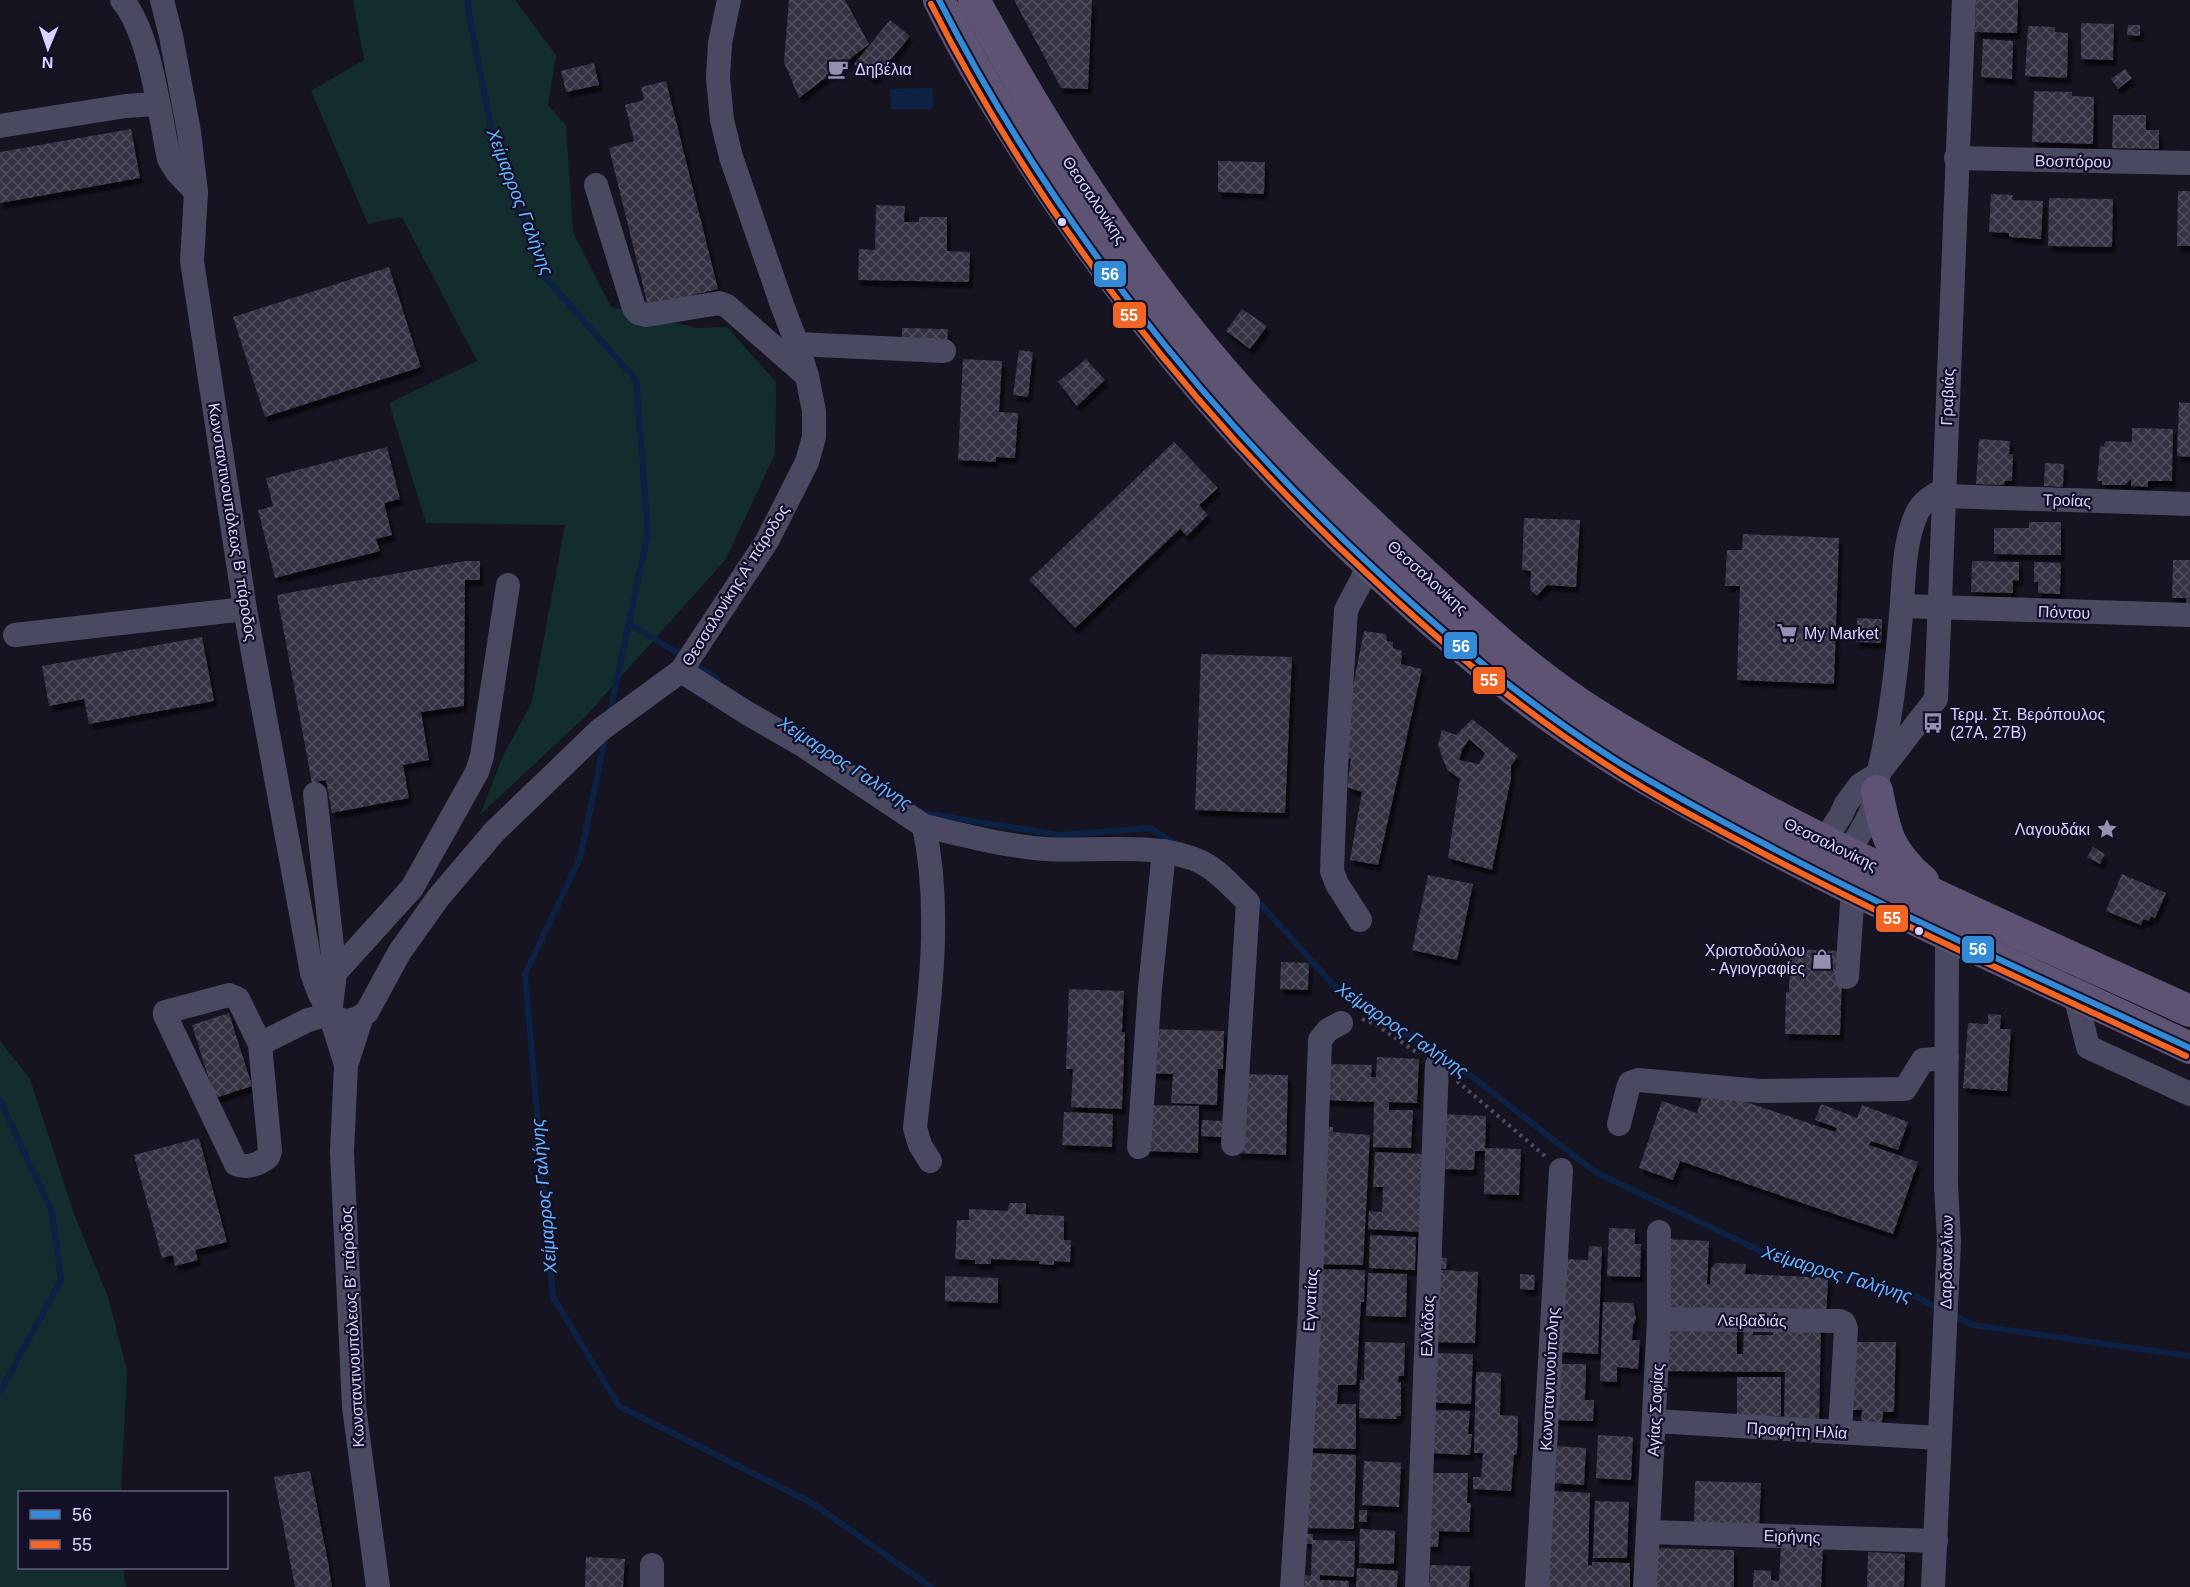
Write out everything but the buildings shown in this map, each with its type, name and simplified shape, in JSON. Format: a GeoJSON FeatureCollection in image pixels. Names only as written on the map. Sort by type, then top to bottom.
{"type":"FeatureCollection","features":[{"type":"Feature","properties":{"kind":"main road","name":"Θεσσαλονίκης"},"geometry":{"type":"LineString","coordinates":[[939,0],[1000,112],[1069,216],[1121,288],[1198,385],[1254,450],[1340,539],[1468,654],[1534,707],[1661,788],[1833,866],[1939,896],[2082,964],[2190,1011]]}},
{"type":"Feature","properties":{"kind":"main road","name":"Θεσσαλονίκης"},"geometry":{"type":"LineString","coordinates":[[974,0],[1063,154],[1142,269],[1214,360],[1264,418],[1327,483],[1482,625],[1575,701],[1681,764],[1833,866],[1947,936],[2190,1048]]}},
{"type":"Feature","properties":{"kind":"main road"},"geometry":{"type":"LineString","coordinates":[[1878,782],[1882,816],[1892,847],[1908,868],[1939,896]]}},
{"type":"Feature","properties":{"kind":"street"},"geometry":{"type":"LineString","coordinates":[[122,0],[134,16],[144,42],[169,159],[177,172],[196,192]]}},
{"type":"Feature","properties":{"kind":"street","name":"Κωνσταντινουπόλεως Β' πάροδος"},"geometry":{"type":"LineString","coordinates":[[162,0],[189,132],[196,192],[192,261],[245,609],[312,973],[321,998],[330,1014],[346,1065],[342,1152],[350,1359],[360,1459],[378,1587]]}},
{"type":"Feature","properties":{"kind":"street","name":"Θεσσαλονίκης Α' πάροδος"},"geometry":{"type":"LineString","coordinates":[[346,1065],[358,1018],[367,1012],[399,952],[438,898],[494,832],[600,730],[681,671],[767,541],[807,462],[814,437],[814,411],[807,376],[798,344],[782,305],[731,157],[722,120],[718,78],[720,42],[729,0]]}},
{"type":"Feature","properties":{"kind":"street","name":"Γραβιάς"},"geometry":{"type":"LineString","coordinates":[[1833,866],[1870,815],[1878,782],[1936,699],[1964,0]]}},
{"type":"Feature","properties":{"kind":"street"},"geometry":{"type":"LineString","coordinates":[[0,126],[126,106],[157,104]]}},
{"type":"Feature","properties":{"kind":"street","name":"Βοσπόρου"},"geometry":{"type":"LineString","coordinates":[[1956,159],[2190,163]]}},
{"type":"Feature","properties":{"kind":"street"},"geometry":{"type":"LineString","coordinates":[[596,185],[634,308],[638,313],[646,315],[720,303],[727,306],[807,376]]}},
{"type":"Feature","properties":{"kind":"street"},"geometry":{"type":"LineString","coordinates":[[798,344],[944,351]]}},
{"type":"Feature","properties":{"kind":"street"},"geometry":{"type":"LineString","coordinates":[[1878,782],[1893,704],[1912,524],[1918,510],[1929,498],[1944,493]]}},
{"type":"Feature","properties":{"kind":"street","name":"Τροίας"},"geometry":{"type":"LineString","coordinates":[[1944,493],[2190,504]]}},
{"type":"Feature","properties":{"kind":"street"},"geometry":{"type":"LineString","coordinates":[[1360,920],[1337,884],[1332,871],[1346,610],[1369,566]]}},
{"type":"Feature","properties":{"kind":"street"},"geometry":{"type":"LineString","coordinates":[[335,973],[412,888],[477,772],[482,756],[508,585]]}},
{"type":"Feature","properties":{"kind":"street","name":"Πόντου"},"geometry":{"type":"LineString","coordinates":[[1902,606],[2190,615]]}},
{"type":"Feature","properties":{"kind":"street"},"geometry":{"type":"LineString","coordinates":[[15,635],[245,609]]}},
{"type":"Feature","properties":{"kind":"street"},"geometry":{"type":"LineString","coordinates":[[681,671],[801,744],[924,826],[979,839],[1043,849],[1164,851],[1186,856],[1205,864],[1248,902],[1233,1144]]}},
{"type":"Feature","properties":{"kind":"street"},"geometry":{"type":"LineString","coordinates":[[315,794],[335,973],[330,1014]]}},
{"type":"Feature","properties":{"kind":"street"},"geometry":{"type":"LineString","coordinates":[[924,826],[931,859],[934,894],[932,961],[915,1128],[920,1145],[930,1161]]}},
{"type":"Feature","properties":{"kind":"street"},"geometry":{"type":"LineString","coordinates":[[1139,1146],[1150,988],[1164,851]]}},
{"type":"Feature","properties":{"kind":"street"},"geometry":{"type":"LineString","coordinates":[[1833,866],[1847,977]]}},
{"type":"Feature","properties":{"kind":"street","name":"Δαρδανελίων"},"geometry":{"type":"LineString","coordinates":[[1933,1587],[1949,1241],[1946,1185],[1947,936]]}},
{"type":"Feature","properties":{"kind":"street"},"geometry":{"type":"LineString","coordinates":[[229,995],[234,996],[238,999],[260,1044],[270,1151],[264,1160],[247,1167],[236,1164],[165,1012],[229,995]]}},
{"type":"Feature","properties":{"kind":"street"},"geometry":{"type":"LineString","coordinates":[[2075,995],[2088,1047],[2190,1094]]}},
{"type":"Feature","properties":{"kind":"street"},"geometry":{"type":"LineString","coordinates":[[260,1044],[308,1020],[330,1014],[339,1019],[358,1018]]}},
{"type":"Feature","properties":{"kind":"street","name":"Εγνατίας"},"geometry":{"type":"LineString","coordinates":[[1292,1587],[1310,1312],[1320,1041],[1328,1030],[1341,1023]]}},
{"type":"Feature","properties":{"kind":"street"},"geometry":{"type":"LineString","coordinates":[[1619,1124],[1630,1083],[1638,1080],[1760,1090],[1905,1089],[1923,1060],[1947,1058]]}},
{"type":"Feature","properties":{"kind":"street","name":"Ελλάδας"},"geometry":{"type":"LineString","coordinates":[[1417,1587],[1437,1065]]}},
{"type":"Feature","properties":{"kind":"street","name":"Κωνσταντινούπολης"},"geometry":{"type":"LineString","coordinates":[[1537,1587],[1562,1170]]}},
{"type":"Feature","properties":{"kind":"street","name":"Αγίας Σοφίας"},"geometry":{"type":"LineString","coordinates":[[1645,1587],[1655,1421],[1659,1319],[1659,1232]]}},
{"type":"Feature","properties":{"kind":"street","name":"Λειβαδιάς"},"geometry":{"type":"LineString","coordinates":[[1659,1319],[1840,1321],[1844,1323],[1846,1329],[1840,1432]]}},
{"type":"Feature","properties":{"kind":"street","name":"Προφήτη Ηλία"},"geometry":{"type":"LineString","coordinates":[[1655,1421],[1939,1438]]}},
{"type":"Feature","properties":{"kind":"street","name":"Ειρήνης"},"geometry":{"type":"LineString","coordinates":[[1649,1532],[1936,1541]]}},
{"type":"Feature","properties":{"kind":"green space"},"geometry":{"type":"Polygon","coordinates":[[[353,0],[515,0],[556,55],[548,105],[566,125],[573,232],[611,307],[697,328],[727,327],[776,382],[775,454],[726,559],[586,716],[480,815],[502,758],[532,702],[565,525],[426,523],[389,403],[477,361],[402,217],[368,224],[311,91],[364,60],[353,0]]]}},
{"type":"Feature","properties":{"kind":"green space"},"geometry":{"type":"Polygon","coordinates":[[[0,1041],[30,1079],[74,1214],[108,1297],[127,1370],[121,1491],[18,1491],[18,1569],[123,1569],[126,1587],[0,1587],[0,1041]]]}},
{"type":"Feature","properties":{"kind":"water"},"geometry":{"type":"Polygon","coordinates":[[[933,88],[933,109],[891,109],[890,89],[933,88]]]}},
{"type":"Feature","properties":{"kind":"waterway","name":"Χείμαρρος Γαλήνης"},"geometry":{"type":"LineString","coordinates":[[468,0],[492,133],[544,276],[636,380],[648,533],[610,713]]}},
{"type":"Feature","properties":{"kind":"waterway","name":"Χείμαρρος Γαλήνης"},"geometry":{"type":"LineString","coordinates":[[629,624],[683,656]]}},
{"type":"Feature","properties":{"kind":"waterway","name":"Χείμαρρος Γαλήνης"},"geometry":{"type":"LineString","coordinates":[[692,662],[718,680]]}},
{"type":"Feature","properties":{"kind":"waterway","name":"Χείμαρρος Γαλήνης"},"geometry":{"type":"LineString","coordinates":[[606,735],[580,858],[525,974],[553,1297],[619,1406],[812,1503],[931,1587]]}},
{"type":"Feature","properties":{"kind":"waterway","name":"Χείμαρρος Γαλήνης"},"geometry":{"type":"LineString","coordinates":[[920,811],[1060,835],[1150,828],[1176,844]]}},
{"type":"Feature","properties":{"kind":"waterway","name":"Χείμαρρος Γαλήνης"},"geometry":{"type":"LineString","coordinates":[[1255,898],[1338,990],[1470,1075],[1595,1172],[1773,1257],[1915,1296],[1940,1309]]}},
{"type":"Feature","properties":{"kind":"waterway"},"geometry":{"type":"LineString","coordinates":[[0,1100],[52,1212],[61,1280],[0,1392]]}},
{"type":"Feature","properties":{"kind":"waterway","name":"Χείμαρρος Γαλήνης"},"geometry":{"type":"LineString","coordinates":[[1952,1315],[1973,1325],[2190,1356]]}},
{"type":"Feature","properties":{"kind":"transit line","name":"56"},"geometry":{"type":"LineString","coordinates":[[939,0],[982,80],[1030,158],[1081,234],[1135,308],[1253,447],[1316,513],[1382,576],[1465,649],[1581,738],[1684,801],[1865,895],[2190,1048]]}},
{"type":"Feature","properties":{"kind":"transit line","name":"55"},"geometry":{"type":"LineString","coordinates":[[931,4],[974,84],[1022,163],[1073,239],[1128,313],[1246,453],[1376,582],[1459,655],[1576,745],[1679,808],[1860,903],[2186,1056]]}},
{"type":"Feature","properties":{"kind":"place","name":"Δηβέλια"},"geometry":{"type":"Point","coordinates":[838,69]}},
{"type":"Feature","properties":{"kind":"place","name":"My Market"},"geometry":{"type":"Point","coordinates":[1787,633]}},
{"type":"Feature","properties":{"kind":"place","name":"Τερμ. Στ. Βερόπουλος (27Α, 27Β)"},"geometry":{"type":"Point","coordinates":[1933,723]}},
{"type":"Feature","properties":{"kind":"place","name":"Λαγουδάκι"},"geometry":{"type":"Point","coordinates":[2107,829]}},
{"type":"Feature","properties":{"kind":"place","name":"Χριστοδούλου - Αγιογραφίες"},"geometry":{"type":"Point","coordinates":[1822,959]}}]}
